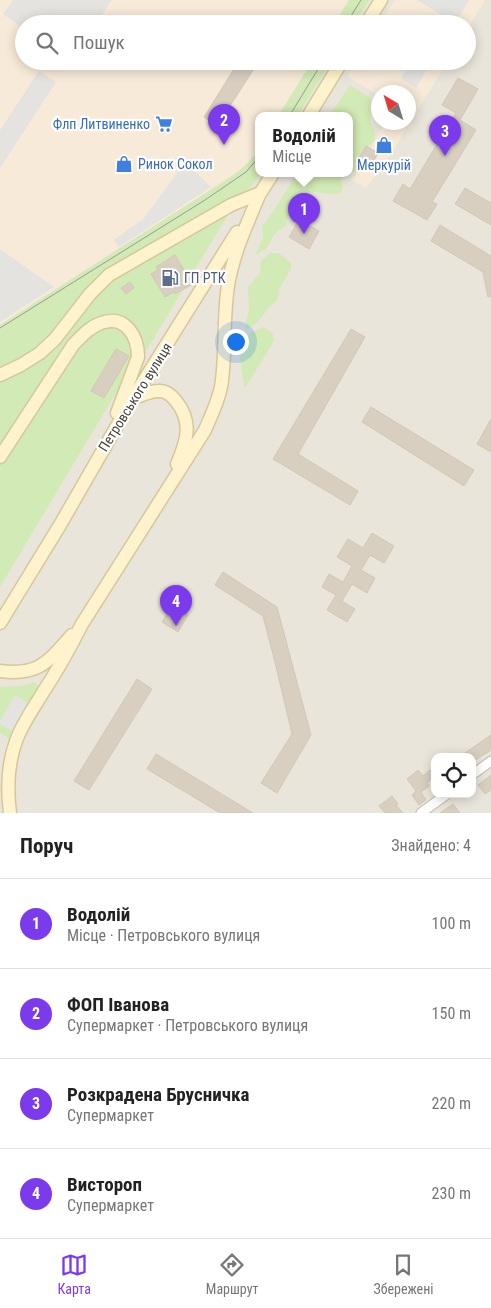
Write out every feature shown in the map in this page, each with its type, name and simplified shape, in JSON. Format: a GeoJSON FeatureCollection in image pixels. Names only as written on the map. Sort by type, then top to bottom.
{"type":"FeatureCollection","features":[{"type":"Feature","properties":{"kind":"main road"},"geometry":{"type":"LineString","coordinates":[[372,15],[381,0]]}},
{"type":"Feature","properties":{"kind":"main road"},"geometry":{"type":"LineString","coordinates":[[311,112],[336,70]]}},
{"type":"Feature","properties":{"kind":"main road","name":"Петровського вулиця"},"geometry":{"type":"LineString","coordinates":[[0,623],[60,525],[133,398],[270,177]]}},
{"type":"Feature","properties":{"kind":"main road"},"geometry":{"type":"LineString","coordinates":[[0,375],[40,353],[55,339],[90,294],[109,275],[231,205],[260,193]]}},
{"type":"Feature","properties":{"kind":"main road"},"geometry":{"type":"LineString","coordinates":[[10,813],[10,765],[16,741],[25,721],[69,651],[82,624],[205,430],[220,388],[230,274],[242,233],[260,193]]}},
{"type":"Feature","properties":{"kind":"main road"},"geometry":{"type":"LineString","coordinates":[[0,457],[73,345],[86,331],[102,322],[110,321],[125,326],[133,334],[138,348],[138,356],[103,450]]}},
{"type":"Feature","properties":{"kind":"main road"},"geometry":{"type":"LineString","coordinates":[[133,398],[160,391],[169,393],[183,410],[187,420],[187,433],[182,451],[161,498]]}},
{"type":"Feature","properties":{"kind":"main road"},"geometry":{"type":"LineString","coordinates":[[0,671],[15,673],[30,671],[48,662],[82,624]]}},
{"type":"Feature","properties":{"kind":"street"},"geometry":{"type":"LineString","coordinates":[[476,772],[491,761]]}},
{"type":"Feature","properties":{"kind":"street"},"geometry":{"type":"LineString","coordinates":[[421,813],[441,798]]}},
{"type":"Feature","properties":{"kind":"shaded area"},"geometry":{"type":"Polygon","coordinates":[[[0,0],[491,0],[491,813],[0,813],[0,0]]]}},
{"type":"Feature","properties":{"kind":"shaded area","name":"Ринок Сокол"},"geometry":{"type":"Polygon","coordinates":[[[0,0],[349,0],[340,15],[15,15],[15,70],[306,70],[281,112],[255,112],[255,154],[243,169],[0,325],[0,0]]]}},
{"type":"Feature","properties":{"kind":"shaded area"},"geometry":{"type":"Polygon","coordinates":[[[13,0],[112,0],[102,15],[15,15],[15,23],[3,14],[13,0]]]}},
{"type":"Feature","properties":{"kind":"shaded area"},"geometry":{"type":"Polygon","coordinates":[[[395,0],[485,0],[476,15],[386,15],[395,0]]]}},
{"type":"Feature","properties":{"kind":"shaded area"},"geometry":{"type":"Polygon","coordinates":[[[417,0],[469,0],[460,15],[440,14],[417,0]]]}},
{"type":"Feature","properties":{"kind":"shaded area","name":"Меркурій"},"geometry":{"type":"Polygon","coordinates":[[[351,70],[442,70],[416,113],[416,85],[371,85],[371,91],[347,76],[351,70]]]}},
{"type":"Feature","properties":{"kind":"shaded area"},"geometry":{"type":"Polygon","coordinates":[[[406,70],[427,70],[416,88],[416,85],[412,85],[401,78],[406,70]]]}},
{"type":"Feature","properties":{"kind":"shaded area"},"geometry":{"type":"Polygon","coordinates":[[[39,71],[56,82],[0,168],[0,130],[39,71]]]}},
{"type":"Feature","properties":{"kind":"shaded area","name":"Меркурій"},"geometry":{"type":"Polygon","coordinates":[[[381,130],[405,130],[382,168],[366,188],[352,180],[381,130]]]}},
{"type":"Feature","properties":{"kind":"shaded area"},"geometry":{"type":"Polygon","coordinates":[[[185,162],[211,187],[119,247],[114,240],[144,218],[185,162]]]}},
{"type":"Feature","properties":{"kind":"shaded area"},"geometry":{"type":"Polygon","coordinates":[[[0,249],[54,287],[0,322],[0,249]]]}},
{"type":"Feature","properties":{"kind":"shaded area"},"geometry":{"type":"Polygon","coordinates":[[[15,695],[28,703],[12,731],[0,724],[0,721],[15,695]]]}},
{"type":"Feature","properties":{"kind":"green space"},"geometry":{"type":"Polygon","coordinates":[[[349,0],[369,0],[360,15],[340,15],[349,0]]]}},
{"type":"Feature","properties":{"kind":"green space"},"geometry":{"type":"Polygon","coordinates":[[[306,70],[326,70],[300,112],[281,112],[306,70]]]}},
{"type":"Feature","properties":{"kind":"green space"},"geometry":{"type":"Polygon","coordinates":[[[350,85],[370,98],[371,130],[375,132],[375,139],[367,147],[365,159],[359,170],[353,172],[353,112],[332,112],[350,85]]]}},
{"type":"Feature","properties":{"kind":"green space"},"geometry":{"type":"Polygon","coordinates":[[[255,154],[255,177],[259,177],[232,208],[148,348],[129,371],[0,587],[0,325],[229,178],[255,154]]]}},
{"type":"Feature","properties":{"kind":"green space"},"geometry":{"type":"Polygon","coordinates":[[[295,177],[344,177],[341,181],[343,187],[340,193],[309,193],[299,208],[289,214],[286,226],[275,233],[266,249],[255,255],[263,238],[262,226],[295,177]]]}},
{"type":"Feature","properties":{"kind":"green space"},"geometry":{"type":"Polygon","coordinates":[[[270,253],[277,253],[284,257],[291,263],[291,269],[278,291],[277,300],[258,321],[246,329],[249,311],[248,287],[260,273],[261,261],[270,253]]]}},
{"type":"Feature","properties":{"kind":"green space"},"geometry":{"type":"Polygon","coordinates":[[[264,327],[273,334],[274,340],[245,388],[241,364],[242,344],[250,334],[264,327]]]}},
{"type":"Feature","properties":{"kind":"green space"},"geometry":{"type":"Polygon","coordinates":[[[34,682],[40,686],[10,739],[0,733],[0,687],[20,686],[34,682]]]}},
{"type":"Feature","properties":{"kind":"building"},"geometry":{"type":"Polygon","coordinates":[[[233,70],[253,70],[217,126],[204,117],[233,70]]]}},
{"type":"Feature","properties":{"kind":"building"},"geometry":{"type":"Polygon","coordinates":[[[458,78],[478,89],[460,120],[476,130],[432,202],[437,204],[427,220],[393,201],[403,184],[410,189],[456,113],[442,105],[458,78]]]}},
{"type":"Feature","properties":{"kind":"building"},"geometry":{"type":"Polygon","coordinates":[[[366,146],[378,153],[370,168],[357,161],[366,146]]]}},
{"type":"Feature","properties":{"kind":"building"},"geometry":{"type":"Polygon","coordinates":[[[465,188],[491,203],[491,225],[455,204],[465,188]]]}},
{"type":"Feature","properties":{"kind":"building"},"geometry":{"type":"Polygon","coordinates":[[[299,220],[319,231],[309,249],[289,237],[299,220]]]}},
{"type":"Feature","properties":{"kind":"building"},"geometry":{"type":"Polygon","coordinates":[[[440,225],[491,256],[491,296],[488,297],[483,272],[431,241],[440,225]]]}},
{"type":"Feature","properties":{"kind":"building"},"geometry":{"type":"Polygon","coordinates":[[[175,255],[193,284],[165,297],[151,274],[158,270],[156,267],[175,255]]]}},
{"type":"Feature","properties":{"kind":"building"},"geometry":{"type":"Polygon","coordinates":[[[130,282],[134,288],[126,294],[121,288],[130,282]]]}},
{"type":"Feature","properties":{"kind":"building"},"geometry":{"type":"Polygon","coordinates":[[[351,329],[365,337],[298,454],[358,491],[350,505],[273,459],[351,329]]]}},
{"type":"Feature","properties":{"kind":"building"},"geometry":{"type":"Polygon","coordinates":[[[116,349],[129,356],[104,398],[91,391],[116,349]]]}},
{"type":"Feature","properties":{"kind":"building"},"geometry":{"type":"Polygon","coordinates":[[[371,407],[474,470],[464,486],[362,422],[371,407]]]}},
{"type":"Feature","properties":{"kind":"building"},"geometry":{"type":"Polygon","coordinates":[[[491,419],[491,452],[477,444],[491,419]]]}},
{"type":"Feature","properties":{"kind":"building"},"geometry":{"type":"Polygon","coordinates":[[[372,533],[394,546],[384,563],[370,555],[361,570],[375,578],[367,593],[352,584],[342,601],[355,609],[347,622],[327,610],[336,595],[322,587],[329,574],[343,582],[352,566],[337,557],[348,539],[363,548],[372,533]]]}},
{"type":"Feature","properties":{"kind":"building"},"geometry":{"type":"Polygon","coordinates":[[[223,572],[277,607],[311,735],[277,793],[261,783],[292,734],[275,662],[263,616],[215,585],[223,572]]]}},
{"type":"Feature","properties":{"kind":"building"},"geometry":{"type":"Polygon","coordinates":[[[173,605],[188,615],[178,632],[162,622],[173,605]]]}},
{"type":"Feature","properties":{"kind":"building"},"geometry":{"type":"Polygon","coordinates":[[[137,679],[152,689],[89,790],[74,781],[137,679]]]}},
{"type":"Feature","properties":{"kind":"building"},"geometry":{"type":"Polygon","coordinates":[[[491,735],[491,750],[476,759],[476,753],[465,753],[491,735]]]}},
{"type":"Feature","properties":{"kind":"building"},"geometry":{"type":"Polygon","coordinates":[[[156,754],[253,813],[220,813],[147,769],[156,754]]]}},
{"type":"Feature","properties":{"kind":"building"},"geometry":{"type":"Polygon","coordinates":[[[418,770],[423,776],[430,770],[431,771],[431,780],[427,783],[429,786],[421,792],[426,800],[419,805],[412,795],[416,791],[407,779],[418,770]]]}},
{"type":"Feature","properties":{"kind":"building"},"geometry":{"type":"Polygon","coordinates":[[[491,775],[491,790],[485,794],[478,785],[491,775]]]}},
{"type":"Feature","properties":{"kind":"building"},"geometry":{"type":"Polygon","coordinates":[[[392,796],[398,804],[396,805],[403,813],[385,813],[379,806],[392,796]]]}},
{"type":"Feature","properties":{"kind":"building"},"geometry":{"type":"Polygon","coordinates":[[[453,804],[460,813],[440,813],[453,804]]]}},
{"type":"Feature","properties":{"kind":"tram line"},"geometry":{"type":"LineString","coordinates":[[352,15],[361,0]]}},
{"type":"Feature","properties":{"kind":"tram line"},"geometry":{"type":"LineString","coordinates":[[292,112],[318,70]]}},
{"type":"Feature","properties":{"kind":"tram line"},"geometry":{"type":"LineString","coordinates":[[0,328],[205,200],[246,172],[255,162]]}},
{"type":"Feature","properties":{"kind":"place","name":"Флп Литвиненко"},"geometry":{"type":"Point","coordinates":[164,124]}},
{"type":"Feature","properties":{"kind":"place","name":"ФОП Іванова"},"geometry":{"type":"Point","coordinates":[224,145]}},
{"type":"Feature","properties":{"kind":"place","name":"Меркурій"},"geometry":{"type":"Point","coordinates":[384,145]}},
{"type":"Feature","properties":{"kind":"place","name":"Розкрадена Брусничка"},"geometry":{"type":"Point","coordinates":[445,156]}},
{"type":"Feature","properties":{"kind":"place","name":"Ринок Сокол"},"geometry":{"type":"Point","coordinates":[124,164]}},
{"type":"Feature","properties":{"kind":"place","name":"Водолій"},"geometry":{"type":"Point","coordinates":[304,234]}},
{"type":"Feature","properties":{"kind":"place","name":"ГП РТК"},"geometry":{"type":"Point","coordinates":[170,278]}},
{"type":"Feature","properties":{"kind":"place","name":"Вистороп"},"geometry":{"type":"Point","coordinates":[176,626]}}]}
